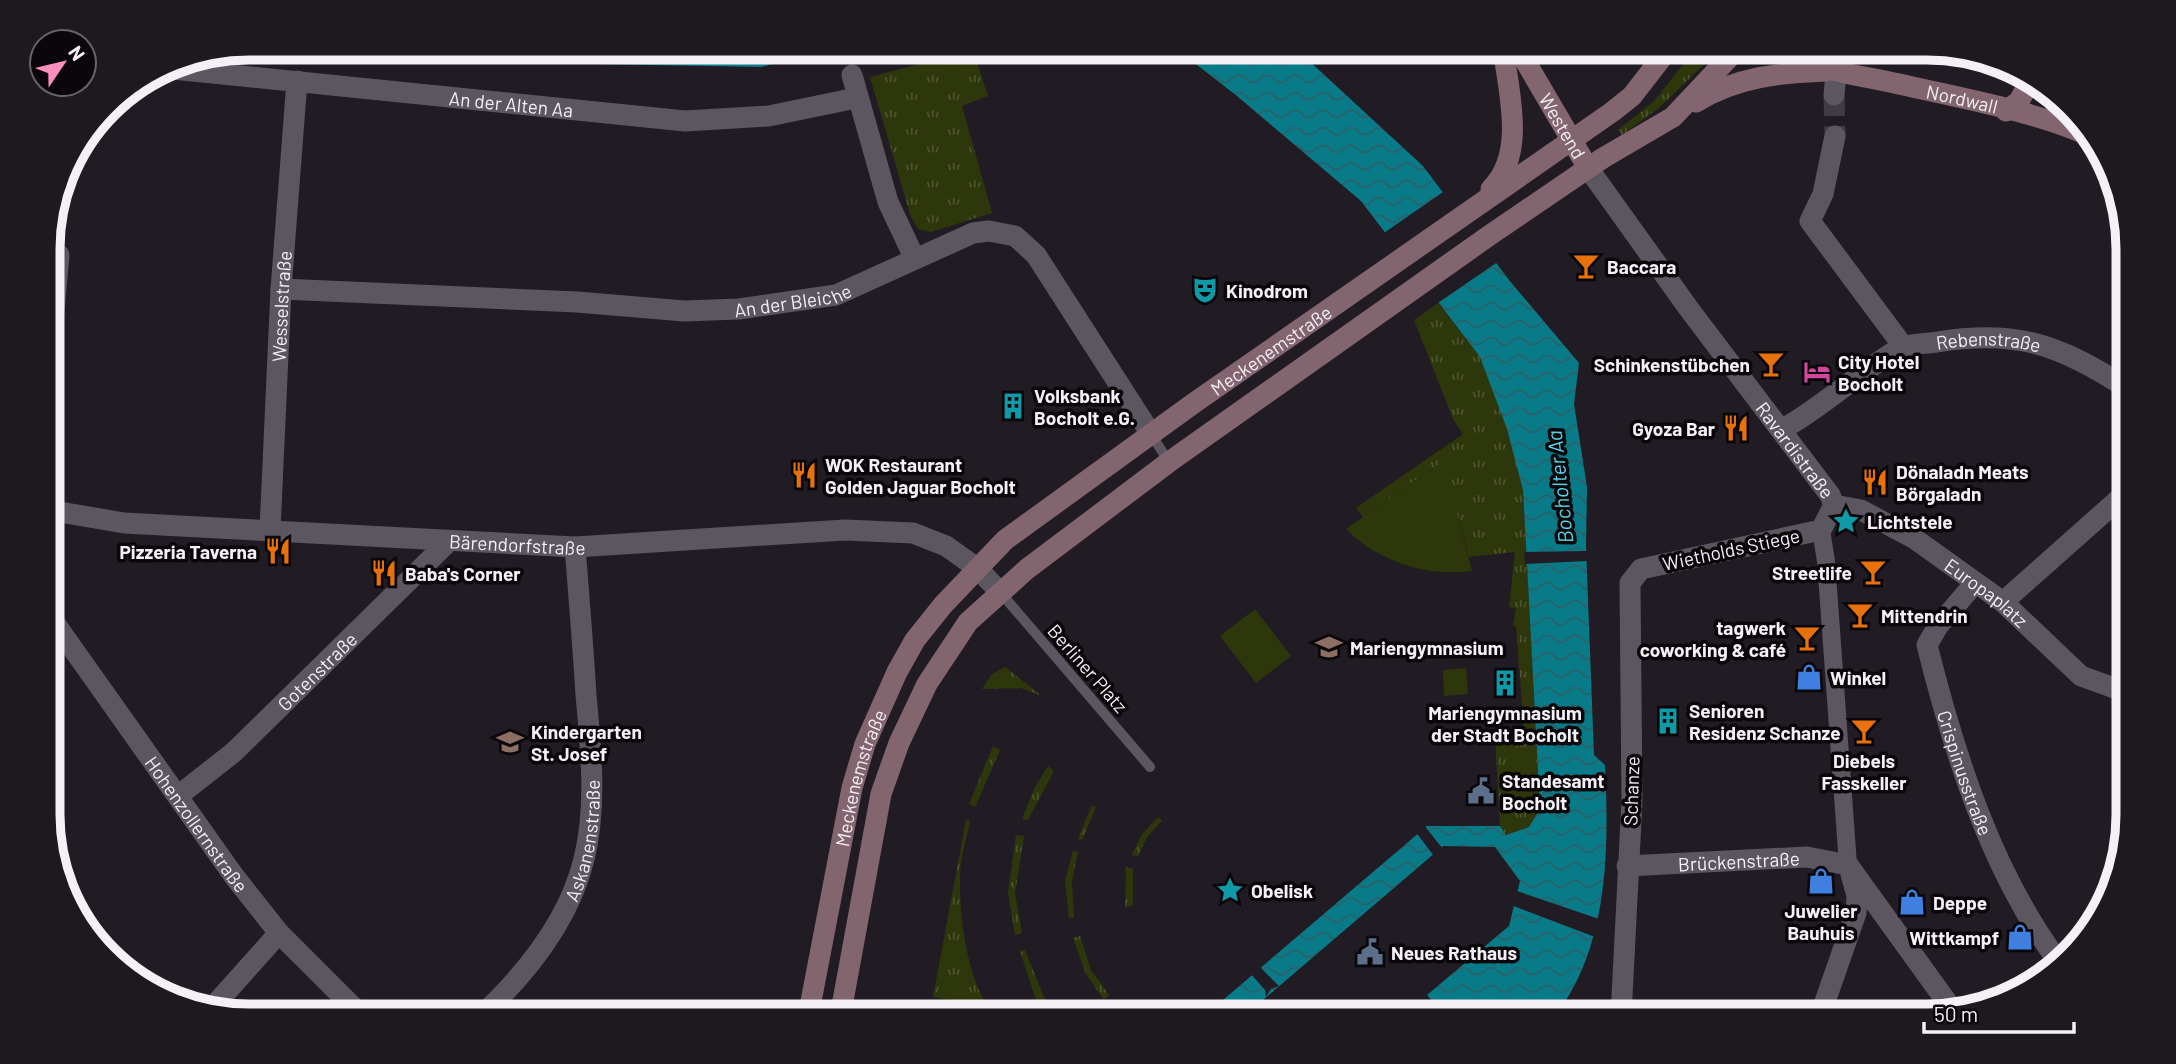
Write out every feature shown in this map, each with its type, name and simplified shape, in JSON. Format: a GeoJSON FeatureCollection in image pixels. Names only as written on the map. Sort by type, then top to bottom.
{"type":"FeatureCollection","features":[{"type":"Feature","properties":{"kind":"main road"},"geometry":{"type":"LineString","coordinates":[[1472,207],[1497,183],[1506,168],[1511,143],[1511,103],[1505,60]]}},
{"type":"Feature","properties":{"kind":"main road","name":"Westend"},"geometry":{"type":"LineString","coordinates":[[1524,60],[1588,168]]}},
{"type":"Feature","properties":{"kind":"main road","name":"Meckenemstraße"},"geometry":{"type":"LineString","coordinates":[[810,1004],[852,788],[865,744],[897,672],[915,640],[976,568],[1005,540],[1151,434],[1632,96],[1660,60]]}},
{"type":"Feature","properties":{"kind":"main road"},"geometry":{"type":"LineString","coordinates":[[1673,117],[1727,60]]}},
{"type":"Feature","properties":{"kind":"main road","name":"Nordwall"},"geometry":{"type":"LineString","coordinates":[[1805,60],[1833,80]]}},
{"type":"Feature","properties":{"kind":"main road","name":"Nordwall"},"geometry":{"type":"LineString","coordinates":[[1673,117],[1710,93],[1740,82],[1781,73],[1833,80],[1896,83],[2055,123],[2075,130]]}},
{"type":"Feature","properties":{"kind":"main road"},"geometry":{"type":"LineString","coordinates":[[2006,111],[2019,101],[2026,88]]}},
{"type":"Feature","properties":{"kind":"main road","name":"Meckenemstraße"},"geometry":{"type":"LineString","coordinates":[[842,1004],[881,794],[899,743],[945,654],[968,622],[1000,592],[1169,462],[1490,235],[1588,168],[1673,117]]}},
{"type":"Feature","properties":{"kind":"street","name":"An der Alten Aa"},"geometry":{"type":"LineString","coordinates":[[187,70],[685,121],[769,116],[856,98]]}},
{"type":"Feature","properties":{"kind":"street"},"geometry":{"type":"LineString","coordinates":[[852,75],[856,98],[888,202],[914,257]]}},
{"type":"Feature","properties":{"kind":"street","name":"Wesselstraße"},"geometry":{"type":"LineString","coordinates":[[270,530],[281,289],[297,81]]}},
{"type":"Feature","properties":{"kind":"street"},"geometry":{"type":"LineString","coordinates":[[1835,136],[1823,194],[1810,221],[1903,346]]}},
{"type":"Feature","properties":{"kind":"street","name":"Ravardistraße"},"geometry":{"type":"LineString","coordinates":[[1588,168],[1689,309],[1830,495],[1834,505],[1821,530],[1826,561],[1848,865]]}},
{"type":"Feature","properties":{"kind":"street","name":"An der Bleiche"},"geometry":{"type":"LineString","coordinates":[[281,289],[577,302],[684,312],[739,309],[836,295],[956,239],[989,231],[1015,236],[1028,244],[1151,434]]}},
{"type":"Feature","properties":{"kind":"street","name":"Rebenstraße"},"geometry":{"type":"LineString","coordinates":[[1781,430],[1903,346],[1962,338],[2005,337],[2071,354],[2116,382]]}},
{"type":"Feature","properties":{"kind":"street"},"geometry":{"type":"LineString","coordinates":[[2003,603],[2116,502]]}},
{"type":"Feature","properties":{"kind":"street","name":"Europaplatz"},"geometry":{"type":"LineString","coordinates":[[1834,505],[1861,510],[1890,525],[2003,603],[2081,676],[2116,689]]}},
{"type":"Feature","properties":{"kind":"street","name":"Bärendorfstraße"},"geometry":{"type":"LineString","coordinates":[[60,512],[124,523],[575,547],[845,530],[913,533],[946,545],[976,568]]}},
{"type":"Feature","properties":{"kind":"street","name":"Wietholds Stiege"},"geometry":{"type":"LineString","coordinates":[[1641,569],[1821,530]]}},
{"type":"Feature","properties":{"kind":"street","name":"Gotenstraße"},"geometry":{"type":"LineString","coordinates":[[178,796],[233,752],[449,541]]}},
{"type":"Feature","properties":{"kind":"street","name":"Askanenstraße"},"geometry":{"type":"LineString","coordinates":[[494,1004],[538,954],[564,907],[584,860],[591,758],[575,547]]}},
{"type":"Feature","properties":{"kind":"street"},"geometry":{"type":"LineString","coordinates":[[976,568],[1000,592]]}},
{"type":"Feature","properties":{"kind":"street","name":"Schanze"},"geometry":{"type":"LineString","coordinates":[[1621,1004],[1632,746],[1630,583],[1641,569]]}},
{"type":"Feature","properties":{"kind":"street","name":"Crispinusstraße"},"geometry":{"type":"LineString","coordinates":[[1975,583],[1938,626],[1927,645],[1980,815],[2003,870],[2054,956]]}},
{"type":"Feature","properties":{"kind":"street","name":"Hohenzollernstraße"},"geometry":{"type":"LineString","coordinates":[[60,632],[279,933],[350,1004]]}},
{"type":"Feature","properties":{"kind":"street","name":"Brückenstraße"},"geometry":{"type":"LineString","coordinates":[[1627,866],[1807,857],[1848,865]]}},
{"type":"Feature","properties":{"kind":"street"},"geometry":{"type":"LineString","coordinates":[[1848,865],[1948,1003]]}},
{"type":"Feature","properties":{"kind":"street"},"geometry":{"type":"LineString","coordinates":[[1823,1004],[1856,913],[1855,883],[1848,865]]}},
{"type":"Feature","properties":{"kind":"street"},"geometry":{"type":"LineString","coordinates":[[217,1002],[279,933]]}},
{"type":"Feature","properties":{"kind":"lane","name":"An der Bleiche"},"geometry":{"type":"LineString","coordinates":[[1151,434],[1169,462]]}},
{"type":"Feature","properties":{"kind":"lane","name":"Berliner Platz"},"geometry":{"type":"LineString","coordinates":[[1000,592],[1150,767]]}},
{"type":"Feature","properties":{"kind":"green space"},"geometry":{"type":"Polygon","coordinates":[[[935,60],[976,60],[988,96],[962,106],[992,213],[931,232],[918,229],[911,217],[870,77],[935,60]]]}},
{"type":"Feature","properties":{"kind":"green space"},"geometry":{"type":"Polygon","coordinates":[[[1687,60],[1709,60],[1660,107],[1622,135],[1618,130],[1654,101],[1687,60]]]}},
{"type":"Feature","properties":{"kind":"green space"},"geometry":{"type":"Polygon","coordinates":[[[1438,303],[1480,357],[1508,429],[1523,490],[1540,810],[1529,827],[1506,835],[1500,826],[1495,735],[1524,732],[1516,626],[1513,626],[1516,608],[1509,607],[1515,552],[1469,557],[1442,462],[1363,517],[1356,508],[1463,434],[1453,419],[1414,320],[1438,303]]]}},
{"type":"Feature","properties":{"kind":"green space"},"geometry":{"type":"Polygon","coordinates":[[[1443,461],[1472,571],[1438,572],[1404,565],[1373,550],[1346,529],[1443,461]]]}},
{"type":"Feature","properties":{"kind":"green space"},"geometry":{"type":"Polygon","coordinates":[[[1255,609],[1291,656],[1256,683],[1220,636],[1255,609]]]}},
{"type":"Feature","properties":{"kind":"green space"},"geometry":{"type":"Polygon","coordinates":[[[1005,667],[1042,696],[1021,688],[982,689],[992,674],[1005,667]]]}},
{"type":"Feature","properties":{"kind":"green space"},"geometry":{"type":"Polygon","coordinates":[[[1466,668],[1468,694],[1444,696],[1443,670],[1466,668]]]}},
{"type":"Feature","properties":{"kind":"green space"},"geometry":{"type":"Polygon","coordinates":[[[993,746],[1000,750],[975,807],[969,804],[993,746]]]}},
{"type":"Feature","properties":{"kind":"green space"},"geometry":{"type":"Polygon","coordinates":[[[1048,766],[1054,771],[1028,820],[1022,819],[1034,789],[1048,766]]]}},
{"type":"Feature","properties":{"kind":"green space"},"geometry":{"type":"Polygon","coordinates":[[[1092,805],[1096,807],[1082,840],[1078,839],[1092,805]]]}},
{"type":"Feature","properties":{"kind":"green space"},"geometry":{"type":"Polygon","coordinates":[[[1158,817],[1162,821],[1147,837],[1138,856],[1132,855],[1142,834],[1158,817]]]}},
{"type":"Feature","properties":{"kind":"green space"},"geometry":{"type":"Polygon","coordinates":[[[966,820],[970,821],[960,875],[963,930],[971,967],[986,1004],[967,1004],[933,997],[966,820]]]}},
{"type":"Feature","properties":{"kind":"green space"},"geometry":{"type":"Polygon","coordinates":[[[1016,835],[1024,836],[1015,893],[1022,933],[1015,935],[1008,893],[1016,835]]]}},
{"type":"Feature","properties":{"kind":"green space"},"geometry":{"type":"Polygon","coordinates":[[[1073,851],[1078,852],[1072,881],[1074,918],[1069,918],[1065,881],[1073,851]]]}},
{"type":"Feature","properties":{"kind":"green space"},"geometry":{"type":"Polygon","coordinates":[[[1126,867],[1133,869],[1133,905],[1125,908],[1126,867]]]}},
{"type":"Feature","properties":{"kind":"green space"},"geometry":{"type":"Polygon","coordinates":[[[1080,936],[1091,970],[1109,995],[1104,1000],[1086,974],[1073,938],[1080,936]]]}},
{"type":"Feature","properties":{"kind":"green space"},"geometry":{"type":"Polygon","coordinates":[[[1025,950],[1049,1004],[1039,1004],[1036,1000],[1020,951],[1025,950]]]}},
{"type":"Feature","properties":{"kind":"water","name":"Bocholter Aa"},"geometry":{"type":"Polygon","coordinates":[[[1191,60],[1308,60],[1423,166],[1509,280],[1579,363],[1574,404],[1587,487],[1586,548],[1594,755],[1605,765],[1606,830],[1602,896],[1596,928],[1573,989],[1563,1004],[1416,1004],[1509,926],[1520,881],[1495,847],[1443,846],[1258,1004],[1218,1004],[1427,826],[1500,826],[1506,835],[1529,827],[1540,809],[1523,490],[1507,429],[1480,357],[1361,201],[1191,60]]]}},
{"type":"Feature","properties":{"kind":"pier"},"geometry":{"type":"Polygon","coordinates":[[[1446,190],[1499,261],[1435,305],[1381,235],[1446,190]]]}},
{"type":"Feature","properties":{"kind":"pier"},"geometry":{"type":"Polygon","coordinates":[[[1587,551],[1587,561],[1525,564],[1524,552],[1587,551]]]}},
{"type":"Feature","properties":{"kind":"pier"},"geometry":{"type":"Polygon","coordinates":[[[1423,824],[1443,849],[1434,856],[1415,831],[1423,824]]]}},
{"type":"Feature","properties":{"kind":"pier"},"geometry":{"type":"Polygon","coordinates":[[[1514,890],[1599,919],[1595,937],[1511,905],[1514,890]]]}},
{"type":"Feature","properties":{"kind":"pier"},"geometry":{"type":"Polygon","coordinates":[[[1260,967],[1279,986],[1271,989],[1266,997],[1265,990],[1251,974],[1260,967]]]}},
{"type":"Feature","properties":{"kind":"pier"},"geometry":{"type":"Polygon","coordinates":[[[1426,994],[1435,1004],[1419,1004],[1417,1002],[1426,994]]]}},
{"type":"Feature","properties":{"kind":"waterway"},"geometry":{"type":"LineString","coordinates":[[585,60],[761,64],[776,60]]}},
{"type":"Feature","properties":{"kind":"tunnel"},"geometry":{"type":"LineString","coordinates":[[1834,95],[1835,136]]}},
{"type":"Feature","properties":{"kind":"place","name":"Baccara"},"geometry":{"type":"Point","coordinates":[1586,266]}},
{"type":"Feature","properties":{"kind":"place","name":"Kinodrom"},"geometry":{"type":"Point","coordinates":[1205,290]}},
{"type":"Feature","properties":{"kind":"place","name":"Schinkenstübchen"},"geometry":{"type":"Point","coordinates":[1771,364]}},
{"type":"Feature","properties":{"kind":"place","name":"City Hotel Bocholt"},"geometry":{"type":"Point","coordinates":[1817,372]}},
{"type":"Feature","properties":{"kind":"place","name":"Volksbank Bocholt e.G."},"geometry":{"type":"Point","coordinates":[1013,406]}},
{"type":"Feature","properties":{"kind":"place","name":"Gyoza Bar"},"geometry":{"type":"Point","coordinates":[1736,428]}},
{"type":"Feature","properties":{"kind":"place","name":"WOK Restaurant Golden Jaguar Bocholt"},"geometry":{"type":"Point","coordinates":[804,475]}},
{"type":"Feature","properties":{"kind":"place","name":"Dönaladn Meats Börgaladn"},"geometry":{"type":"Point","coordinates":[1875,482]}},
{"type":"Feature","properties":{"kind":"place","name":"Lichtstele"},"geometry":{"type":"Point","coordinates":[1846,521]}},
{"type":"Feature","properties":{"kind":"place","name":"Pizzeria Taverna"},"geometry":{"type":"Point","coordinates":[278,551]}},
{"type":"Feature","properties":{"kind":"place","name":"Streetlife"},"geometry":{"type":"Point","coordinates":[1873,572]}},
{"type":"Feature","properties":{"kind":"place","name":"Baba's Corner"},"geometry":{"type":"Point","coordinates":[384,573]}},
{"type":"Feature","properties":{"kind":"place","name":"Mittendrin"},"geometry":{"type":"Point","coordinates":[1860,615]}},
{"type":"Feature","properties":{"kind":"place","name":"tagwerk coworking & café"},"geometry":{"type":"Point","coordinates":[1807,638]}},
{"type":"Feature","properties":{"kind":"place","name":"Mariengymnasium"},"geometry":{"type":"Point","coordinates":[1329,647]}},
{"type":"Feature","properties":{"kind":"place","name":"Winkel"},"geometry":{"type":"Point","coordinates":[1809,677]}},
{"type":"Feature","properties":{"kind":"place","name":"Mariengymnasium der Stadt Bocholt"},"geometry":{"type":"Point","coordinates":[1505,683]}},
{"type":"Feature","properties":{"kind":"place","name":"Senioren Residenz Schanze"},"geometry":{"type":"Point","coordinates":[1668,721]}},
{"type":"Feature","properties":{"kind":"place","name":"Diebels Fasskeller"},"geometry":{"type":"Point","coordinates":[1864,731]}},
{"type":"Feature","properties":{"kind":"place","name":"Kindergarten St. Josef"},"geometry":{"type":"Point","coordinates":[510,742]}},
{"type":"Feature","properties":{"kind":"place","name":"Standesamt Bocholt"},"geometry":{"type":"Point","coordinates":[1481,791]}},
{"type":"Feature","properties":{"kind":"place","name":"Juwelier Bauhuis"},"geometry":{"type":"Point","coordinates":[1821,881]}},
{"type":"Feature","properties":{"kind":"place","name":"Obelisk"},"geometry":{"type":"Point","coordinates":[1230,890]}},
{"type":"Feature","properties":{"kind":"place","name":"Deppe"},"geometry":{"type":"Point","coordinates":[1912,902]}},
{"type":"Feature","properties":{"kind":"place","name":"Wittkampf"},"geometry":{"type":"Point","coordinates":[2020,937]}},
{"type":"Feature","properties":{"kind":"place","name":"Neues Rathaus"},"geometry":{"type":"Point","coordinates":[1370,952]}}]}
